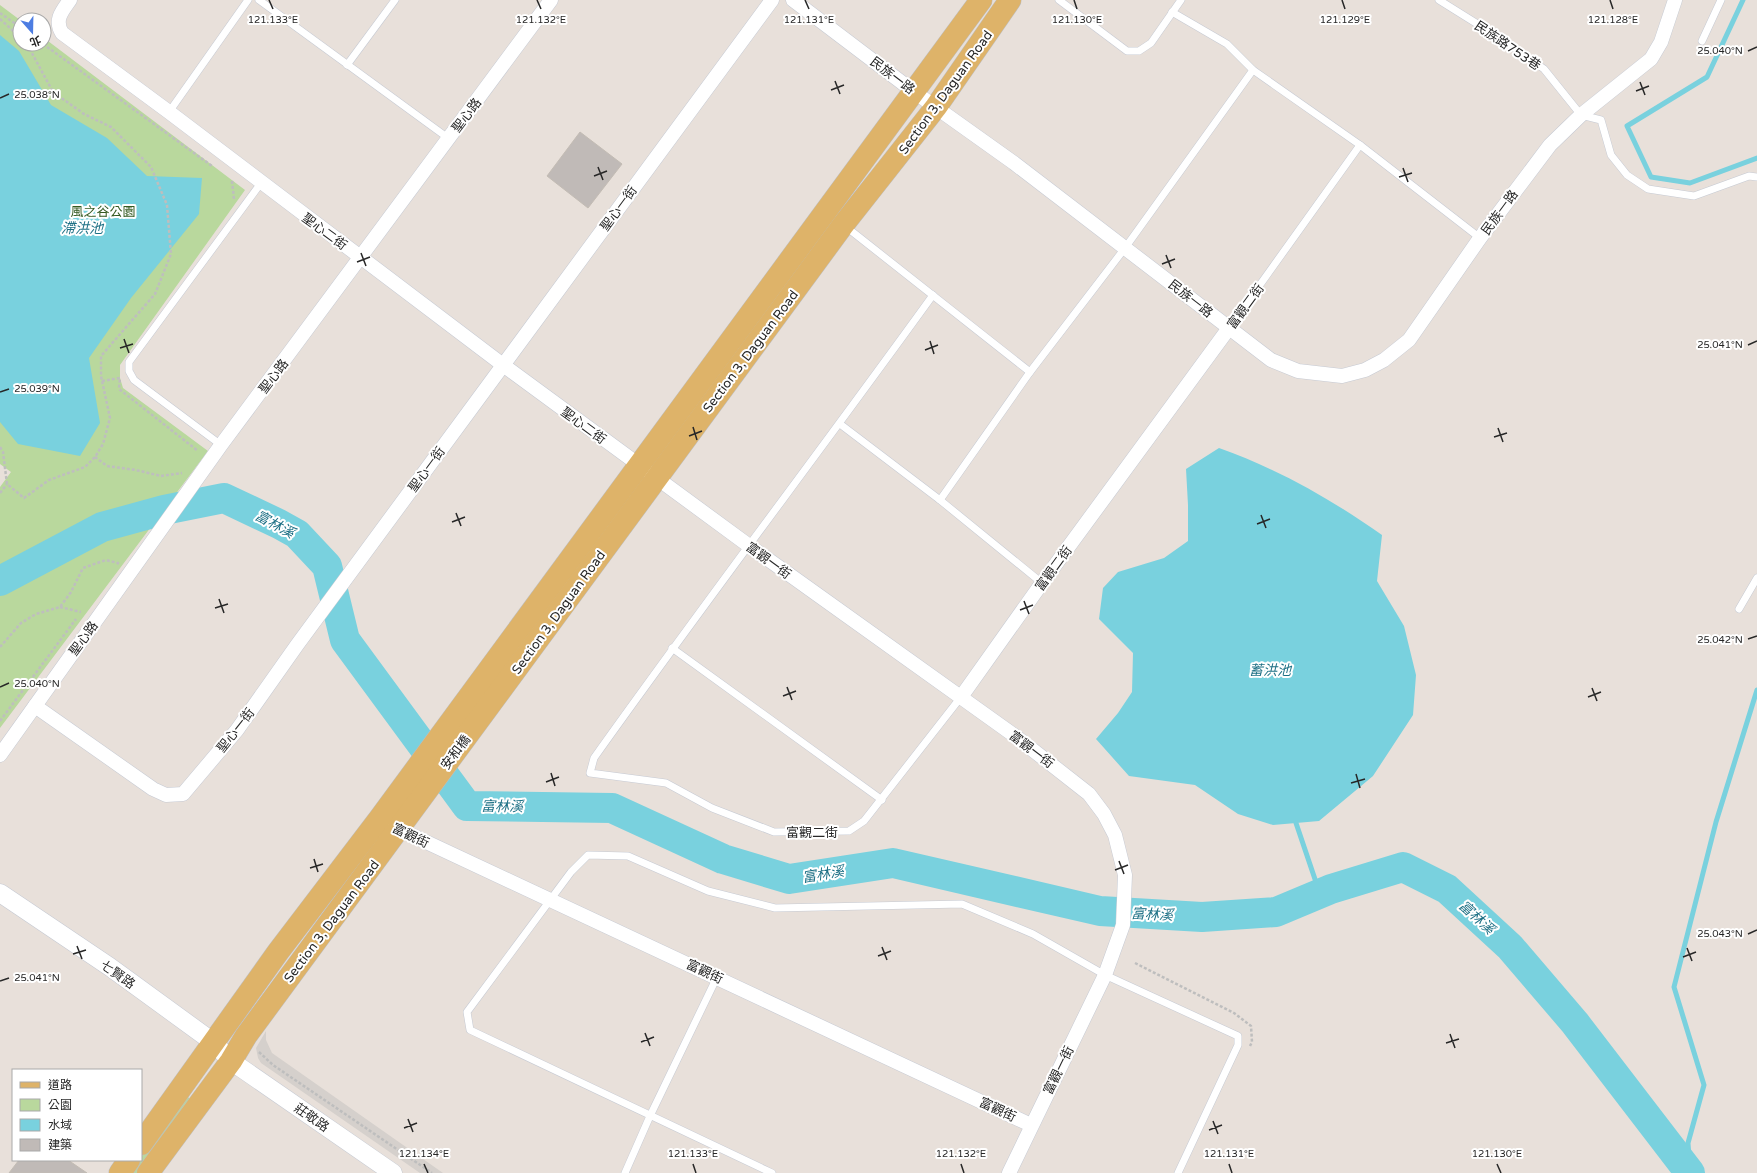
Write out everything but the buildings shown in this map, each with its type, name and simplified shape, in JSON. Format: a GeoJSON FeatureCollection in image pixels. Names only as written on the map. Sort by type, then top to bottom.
{"type":"FeatureCollection","features":[{"type":"Feature","properties":{"kind":"main road","name":"Section 3, Daguan Road"},"geometry":{"type":"LineString","coordinates":[[455,714],[980,0]]}},
{"type":"Feature","properties":{"kind":"main road","name":"Section 3, Daguan Road"},"geometry":{"type":"LineString","coordinates":[[478,722],[844,225],[936,107],[1010,0]]}},
{"type":"Feature","properties":{"kind":"main road","name":"安和橋"},"geometry":{"type":"LineString","coordinates":[[413,772],[455,714]]}},
{"type":"Feature","properties":{"kind":"main road","name":"安和橋"},"geometry":{"type":"LineString","coordinates":[[433,782],[478,722]]}},
{"type":"Feature","properties":{"kind":"main road","name":"Section 3, Daguan Road"},"geometry":{"type":"LineString","coordinates":[[142,1143],[278,952],[413,772]]}},
{"type":"Feature","properties":{"kind":"main road","name":"Section 3, Daguan Road"},"geometry":{"type":"LineString","coordinates":[[148,1173],[231,1061],[246,1036],[433,782]]}},
{"type":"Feature","properties":{"kind":"main road"},"geometry":{"type":"LineString","coordinates":[[120,1173],[129,1161]]}},
{"type":"Feature","properties":{"kind":"street","name":"聖心二街"},"geometry":{"type":"LineString","coordinates":[[70,0],[58,20],[58,27],[62,33],[638,465]]}},
{"type":"Feature","properties":{"kind":"street","name":"聖心路"},"geometry":{"type":"LineString","coordinates":[[0,755],[221,445],[362,257],[448,138],[551,0]]}},
{"type":"Feature","properties":{"kind":"street","name":"聖心一街"},"geometry":{"type":"LineString","coordinates":[[35,706],[153,789],[166,795],[184,794],[237,730],[296,645],[772,0]]}},
{"type":"Feature","properties":{"kind":"street","name":"民族一路"},"geometry":{"type":"LineString","coordinates":[[793,0],[914,91],[1014,163],[1271,360],[1298,371],[1342,376],[1365,370],[1384,360],[1409,340],[1480,238],[1550,145],[1581,115],[1651,58],[1661,42],[1675,0]]}},
{"type":"Feature","properties":{"kind":"street","name":"富觀二街"},"geometry":{"type":"LineString","coordinates":[[961,697],[1042,583],[1229,328]]}},
{"type":"Feature","properties":{"kind":"street","name":"富觀一街"},"geometry":{"type":"LineString","coordinates":[[638,465],[1015,736],[1089,794],[1104,814],[1115,836],[1125,875],[1123,925],[1105,975],[1009,1173]]}},
{"type":"Feature","properties":{"kind":"street","name":"富觀街"},"geometry":{"type":"LineString","coordinates":[[380,818],[399,830],[717,977],[1031,1125]]}},
{"type":"Feature","properties":{"kind":"street","name":"七賢路"},"geometry":{"type":"LineString","coordinates":[[0,893],[110,968],[213,1042],[231,1061]]}},
{"type":"Feature","properties":{"kind":"street","name":"莊敬路"},"geometry":{"type":"LineString","coordinates":[[231,1061],[393,1173]]}},
{"type":"Feature","properties":{"kind":"lane"},"geometry":{"type":"LineString","coordinates":[[169,112],[248,0]]}},
{"type":"Feature","properties":{"kind":"lane"},"geometry":{"type":"LineString","coordinates":[[259,0],[448,138]]}},
{"type":"Feature","properties":{"kind":"lane"},"geometry":{"type":"LineString","coordinates":[[347,65],[394,0]]}},
{"type":"Feature","properties":{"kind":"lane"},"geometry":{"type":"LineString","coordinates":[[1059,0],[1127,51],[1139,51],[1150,43],[1180,0]]}},
{"type":"Feature","properties":{"kind":"lane","name":"民族路753巷"},"geometry":{"type":"LineString","coordinates":[[1439,0],[1503,40],[1544,69],[1581,115]]}},
{"type":"Feature","properties":{"kind":"lane"},"geometry":{"type":"LineString","coordinates":[[1702,41],[1721,0]]}},
{"type":"Feature","properties":{"kind":"lane"},"geometry":{"type":"LineString","coordinates":[[1172,12],[1227,44],[1253,70],[1360,145],[1480,238]]}},
{"type":"Feature","properties":{"kind":"lane"},"geometry":{"type":"LineString","coordinates":[[940,500],[1030,372],[1125,248],[1253,70]]}},
{"type":"Feature","properties":{"kind":"lane"},"geometry":{"type":"LineString","coordinates":[[1581,115],[1601,120],[1611,155],[1627,175],[1648,189],[1694,196],[1748,176],[1757,177]]}},
{"type":"Feature","properties":{"kind":"lane","name":"富觀二街"},"geometry":{"type":"LineString","coordinates":[[1229,328],[1360,145]]}},
{"type":"Feature","properties":{"kind":"lane"},"geometry":{"type":"LineString","coordinates":[[221,445],[134,380],[129,371],[129,362],[261,183]]}},
{"type":"Feature","properties":{"kind":"lane"},"geometry":{"type":"LineString","coordinates":[[844,225],[1030,372]]}},
{"type":"Feature","properties":{"kind":"lane","name":"富觀二街"},"geometry":{"type":"LineString","coordinates":[[933,295],[840,424],[672,648],[594,758],[590,773],[666,783],[712,808],[774,832],[849,832],[864,821],[882,800],[961,697]]}},
{"type":"Feature","properties":{"kind":"lane"},"geometry":{"type":"LineString","coordinates":[[840,424],[940,500],[1042,583]]}},
{"type":"Feature","properties":{"kind":"lane"},"geometry":{"type":"LineString","coordinates":[[1740,609],[1757,578]]}},
{"type":"Feature","properties":{"kind":"lane"},"geometry":{"type":"LineString","coordinates":[[672,648],[882,800]]}},
{"type":"Feature","properties":{"kind":"lane"},"geometry":{"type":"LineString","coordinates":[[772,1173],[470,1030],[467,1012],[571,872],[588,855],[628,856],[708,891],[775,908],[962,904],[1033,934],[1105,975],[1238,1036],[1238,1046],[1178,1173]]}},
{"type":"Feature","properties":{"kind":"lane"},"geometry":{"type":"LineString","coordinates":[[625,1173],[650,1116],[717,977]]}},
{"type":"Feature","properties":{"kind":"path"},"geometry":{"type":"LineString","coordinates":[[0,13],[12,21]]}},
{"type":"Feature","properties":{"kind":"path"},"geometry":{"type":"LineString","coordinates":[[0,19],[12,30]]}},
{"type":"Feature","properties":{"kind":"path"},"geometry":{"type":"LineString","coordinates":[[52,50],[214,167]]}},
{"type":"Feature","properties":{"kind":"path"},"geometry":{"type":"LineString","coordinates":[[0,447],[3,452],[7,484],[24,498],[49,480],[85,467],[95,457],[103,444],[110,418],[102,381],[101,356],[155,294],[171,254],[167,205],[151,167],[111,127],[84,114],[53,92],[31,52]]}},
{"type":"Feature","properties":{"kind":"path"},"geometry":{"type":"LineString","coordinates":[[227,176],[233,181],[234,205]]}},
{"type":"Feature","properties":{"kind":"path"},"geometry":{"type":"LineString","coordinates":[[119,373],[119,388],[199,451],[195,457]]}},
{"type":"Feature","properties":{"kind":"path"},"geometry":{"type":"LineString","coordinates":[[102,381],[120,378]]}},
{"type":"Feature","properties":{"kind":"path"},"geometry":{"type":"LineString","coordinates":[[95,457],[107,466],[136,470],[161,476],[182,473]]}},
{"type":"Feature","properties":{"kind":"path"},"geometry":{"type":"LineString","coordinates":[[178,480],[186,468]]}},
{"type":"Feature","properties":{"kind":"path"},"geometry":{"type":"LineString","coordinates":[[0,493],[7,484]]}},
{"type":"Feature","properties":{"kind":"path"},"geometry":{"type":"LineString","coordinates":[[113,570],[122,557]]}},
{"type":"Feature","properties":{"kind":"path"},"geometry":{"type":"LineString","coordinates":[[60,607],[71,592],[83,568],[106,560],[118,563]]}},
{"type":"Feature","properties":{"kind":"path"},"geometry":{"type":"LineString","coordinates":[[0,721],[86,606]]}},
{"type":"Feature","properties":{"kind":"path"},"geometry":{"type":"LineString","coordinates":[[0,647],[21,623],[36,614],[60,607],[81,612]]}},
{"type":"Feature","properties":{"kind":"path"},"geometry":{"type":"LineString","coordinates":[[1134,963],[1234,1013],[1251,1026],[1252,1042],[1249,1048]]}},
{"type":"Feature","properties":{"kind":"path"},"geometry":{"type":"LineString","coordinates":[[246,1036],[259,1053],[273,1065],[432,1173]]}},
{"type":"Feature","properties":{"kind":"green space","name":"風之谷公園"},"geometry":{"type":"Polygon","coordinates":[[[0,5],[12,14],[12,52],[52,52],[52,44],[245,190],[120,365],[120,378],[123,388],[208,451],[0,728],[0,487],[11,472],[0,464],[0,5]]]}},
{"type":"Feature","properties":{"kind":"green space"},"geometry":{"type":"Polygon","coordinates":[[[186,1096],[191,1099],[137,1173],[129,1173],[138,1161],[142,1161],[142,1156],[186,1096]]]}},
{"type":"Feature","properties":{"kind":"shaded area"},"geometry":{"type":"Polygon","coordinates":[[[266,1031],[266,1040],[272,1053],[443,1173],[420,1173],[261,1063],[258,1058],[256,1048],[266,1031]]]}},
{"type":"Feature","properties":{"kind":"water","name":"滯洪池"},"geometry":{"type":"Polygon","coordinates":[[[0,35],[12,45],[12,52],[20,52],[51,105],[107,138],[147,176],[202,178],[199,214],[131,298],[89,358],[100,423],[80,456],[18,444],[0,422],[0,35]]]}},
{"type":"Feature","properties":{"kind":"water","name":"蓄洪池"},"geometry":{"type":"Polygon","coordinates":[[[1219,448],[1262,465],[1304,486],[1324,497],[1382,535],[1377,581],[1404,626],[1416,675],[1413,715],[1373,776],[1319,821],[1273,825],[1238,814],[1195,785],[1129,776],[1096,739],[1118,713],[1132,692],[1133,653],[1099,619],[1103,588],[1118,572],[1164,558],[1188,541],[1186,469],[1219,448]]]}},
{"type":"Feature","properties":{"kind":"waterway"},"geometry":{"type":"LineString","coordinates":[[1743,0],[1707,77],[1627,126],[1651,177],[1690,183],[1757,158]]}},
{"type":"Feature","properties":{"kind":"waterway","name":"富林溪"},"geometry":{"type":"LineString","coordinates":[[0,581],[102,527],[164,510],[224,498],[297,534],[327,566],[345,640],[467,806],[612,808],[723,859],[789,879],[893,863],[1100,911],[1202,917],[1276,912],[1331,889],[1403,867],[1447,889],[1510,947],[1575,1023],[1690,1173]]}},
{"type":"Feature","properties":{"kind":"waterway"},"geometry":{"type":"LineString","coordinates":[[1690,1173],[1688,1143],[1704,1085],[1674,987],[1716,822],[1757,690]]}},
{"type":"Feature","properties":{"kind":"waterway"},"geometry":{"type":"LineString","coordinates":[[1296,823],[1320,894]]}}]}
